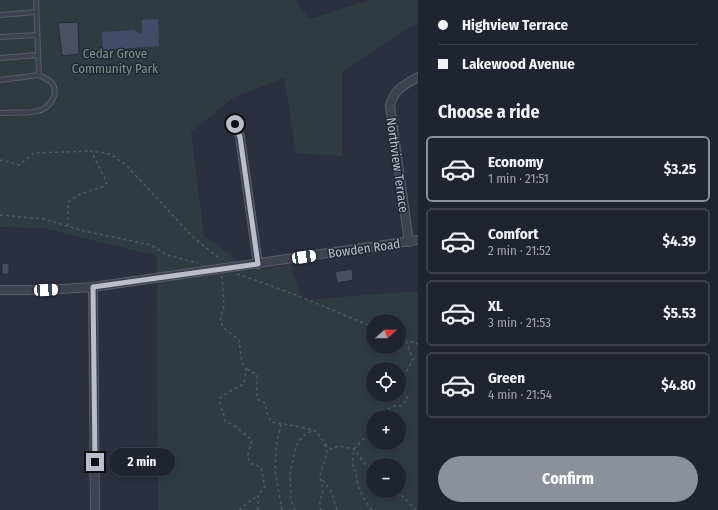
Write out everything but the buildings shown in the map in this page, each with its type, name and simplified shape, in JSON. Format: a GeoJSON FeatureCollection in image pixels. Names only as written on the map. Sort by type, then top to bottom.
{"type":"FeatureCollection","features":[{"type":"Feature","properties":{"kind":"street","name":"Northview Terrace"},"geometry":{"type":"LineString","coordinates":[[409,242],[390,106],[393,97],[399,88],[418,78]]}},
{"type":"Feature","properties":{"kind":"street"},"geometry":{"type":"LineString","coordinates":[[235,124],[240,137],[258,264]]}},
{"type":"Feature","properties":{"kind":"street","name":"Bowden Road"},"geometry":{"type":"LineString","coordinates":[[0,290],[46,290],[93,287],[418,240]]}},
{"type":"Feature","properties":{"kind":"street"},"geometry":{"type":"LineString","coordinates":[[93,287],[96,510]]}},
{"type":"Feature","properties":{"kind":"lane"},"geometry":{"type":"LineString","coordinates":[[36,0],[39,75]]}},
{"type":"Feature","properties":{"kind":"lane"},"geometry":{"type":"LineString","coordinates":[[0,15],[36,12]]}},
{"type":"Feature","properties":{"kind":"lane"},"geometry":{"type":"LineString","coordinates":[[0,37],[37,35]]}},
{"type":"Feature","properties":{"kind":"lane"},"geometry":{"type":"LineString","coordinates":[[0,58],[38,55]]}},
{"type":"Feature","properties":{"kind":"lane"},"geometry":{"type":"LineString","coordinates":[[0,80],[39,75],[52,82],[55,94],[46,107],[37,112],[0,112]]}},
{"type":"Feature","properties":{"kind":"path"},"geometry":{"type":"LineString","coordinates":[[68,226],[68,202],[80,194],[102,187],[107,183],[91,151]]}},
{"type":"Feature","properties":{"kind":"path"},"geometry":{"type":"LineString","coordinates":[[0,161],[2,160],[19,165],[34,153],[91,151],[110,154],[126,165],[194,238],[220,259],[224,306],[220,321],[224,328],[239,340],[242,363],[246,369],[257,375],[257,399],[265,403],[266,413],[271,422],[313,430],[317,432],[324,444],[327,452],[320,476],[323,492],[320,500],[321,510]]}},
{"type":"Feature","properties":{"kind":"path"},"geometry":{"type":"LineString","coordinates":[[0,215],[44,219],[151,245],[167,255],[199,263]]}},
{"type":"Feature","properties":{"kind":"path"},"geometry":{"type":"LineString","coordinates":[[237,274],[320,304],[366,324]]}},
{"type":"Feature","properties":{"kind":"path"},"geometry":{"type":"LineString","coordinates":[[406,341],[418,344]]}},
{"type":"Feature","properties":{"kind":"path"},"geometry":{"type":"LineString","coordinates":[[387,410],[392,406],[401,406],[408,398],[403,392],[403,375],[413,359],[406,341]]}},
{"type":"Feature","properties":{"kind":"path"},"geometry":{"type":"LineString","coordinates":[[239,510],[258,496],[265,487],[264,476],[262,467],[252,464],[247,457],[252,440],[235,426],[225,421],[224,412],[219,404],[220,398],[244,384],[246,369]]}},
{"type":"Feature","properties":{"kind":"path"},"geometry":{"type":"LineString","coordinates":[[281,424],[276,447],[275,471],[282,510]]}},
{"type":"Feature","properties":{"kind":"path"},"geometry":{"type":"LineString","coordinates":[[296,510],[291,500],[290,474],[296,446],[302,437],[313,430]]}},
{"type":"Feature","properties":{"kind":"path"},"geometry":{"type":"LineString","coordinates":[[366,436],[354,449],[352,464],[356,470],[358,484],[365,501],[372,510]]}},
{"type":"Feature","properties":{"kind":"path"},"geometry":{"type":"LineString","coordinates":[[324,444],[331,449],[339,446],[354,449],[366,465]]}},
{"type":"Feature","properties":{"kind":"path"},"geometry":{"type":"LineString","coordinates":[[321,478],[331,491],[338,510]]}},
{"type":"Feature","properties":{"kind":"path"},"geometry":{"type":"LineString","coordinates":[[258,496],[258,510]]}},
{"type":"Feature","properties":{"kind":"path"},"geometry":{"type":"LineString","coordinates":[[405,498],[416,510]]}},
{"type":"Feature","properties":{"kind":"green space","name":"Cedar Grove Community Park"},"geometry":{"type":"Polygon","coordinates":[[[0,0],[297,0],[297,4],[310,19],[369,0],[418,0],[418,22],[342,72],[342,156],[296,153],[284,78],[234,97],[191,132],[204,237],[217,244],[249,271],[290,264],[302,300],[418,291],[418,510],[158,510],[157,256],[42,228],[0,227],[0,0]]]}},
{"type":"Feature","properties":{"kind":"water"},"geometry":{"type":"Polygon","coordinates":[[[158,19],[159,46],[103,50],[102,32],[133,30],[142,34],[142,20],[158,19]]]}},
{"type":"Feature","properties":{"kind":"route"},"geometry":{"type":"LineString","coordinates":[[95,462],[93,287],[258,264],[240,137],[235,124]]}}]}
